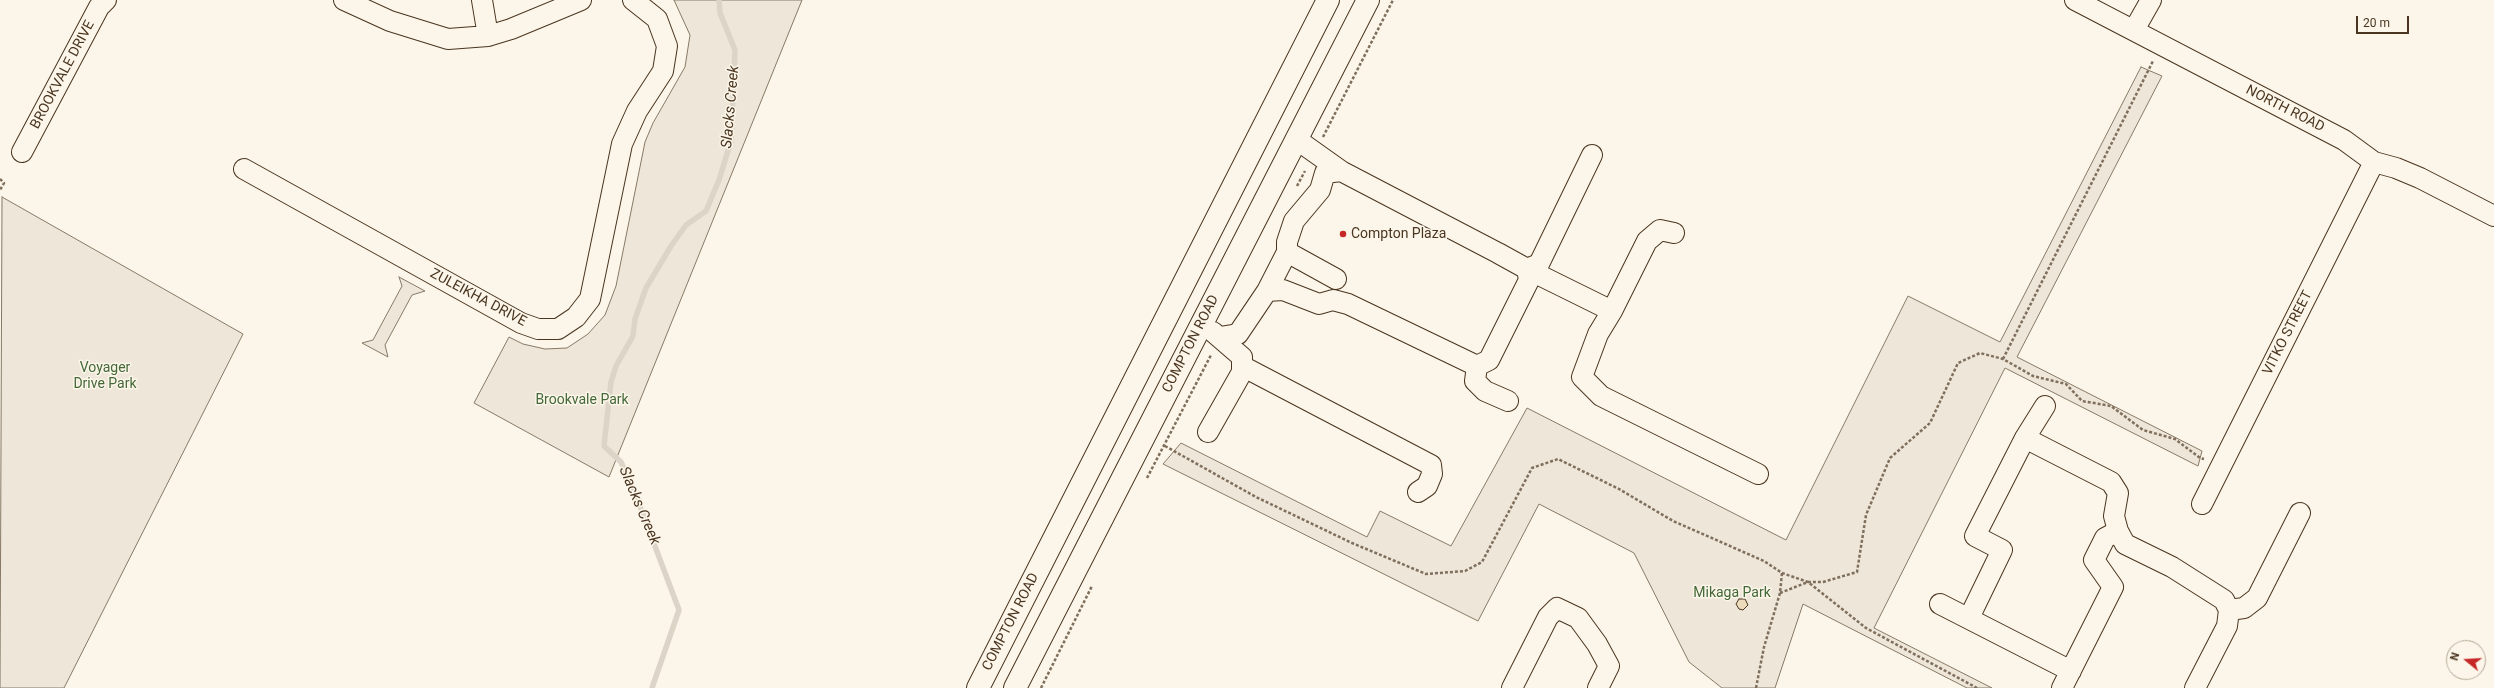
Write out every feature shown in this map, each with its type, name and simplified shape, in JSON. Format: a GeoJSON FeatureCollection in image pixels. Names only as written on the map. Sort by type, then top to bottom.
{"type":"FeatureCollection","features":[{"type":"Feature","properties":{"kind":"main road","name":"COMPTON ROAD"},"geometry":{"type":"LineString","coordinates":[[978,688],[1328,0]]}},
{"type":"Feature","properties":{"kind":"main road","name":"COMPTON ROAD"},"geometry":{"type":"LineString","coordinates":[[1015,688],[1368,0]]}},
{"type":"Feature","properties":{"kind":"street","name":"BROOKVALE DRIVE"},"geometry":{"type":"LineString","coordinates":[[22,152],[99,7],[106,0]]}},
{"type":"Feature","properties":{"kind":"street"},"geometry":{"type":"LineString","coordinates":[[344,0],[390,22],[448,39],[488,36],[511,29],[581,0]]}},
{"type":"Feature","properties":{"kind":"street"},"geometry":{"type":"LineString","coordinates":[[482,0],[488,36]]}},
{"type":"Feature","properties":{"kind":"street","name":"ZULEIKHA DRIVE"},"geometry":{"type":"LineString","coordinates":[[244,169],[521,323],[538,329],[558,329],[576,317],[590,299],[622,144],[637,111],[663,71],[667,46],[657,19],[633,0]]}},
{"type":"Feature","properties":{"kind":"street","name":"NORTH ROAD"},"geometry":{"type":"LineString","coordinates":[[2076,0],[2344,140],[2374,162],[2396,168],[2420,178],[2494,216]]}},
{"type":"Feature","properties":{"kind":"street"},"geometry":{"type":"LineString","coordinates":[[2134,30],[2151,0]]}},
{"type":"Feature","properties":{"kind":"street"},"geometry":{"type":"LineString","coordinates":[[1296,139],[1341,171],[1526,269],[1612,311]]}},
{"type":"Feature","properties":{"kind":"street"},"geometry":{"type":"LineString","coordinates":[[1526,269],[1539,264],[1592,155]]}},
{"type":"Feature","properties":{"kind":"street","name":"VITKO STREET"},"geometry":{"type":"LineString","coordinates":[[2202,504],[2374,162]]}},
{"type":"Feature","properties":{"kind":"street"},"geometry":{"type":"LineString","coordinates":[[1220,337],[1238,334],[1267,291],[1287,252],[1287,242],[1294,221],[1320,190],[1325,173],[1341,171]]}},
{"type":"Feature","properties":{"kind":"street"},"geometry":{"type":"LineString","coordinates":[[1674,233],[1660,230],[1647,241],[1612,311],[1598,334],[1582,377],[1601,396],[1758,474]]}},
{"type":"Feature","properties":{"kind":"street"},"geometry":{"type":"LineString","coordinates":[[1287,252],[1336,279]]}},
{"type":"Feature","properties":{"kind":"street"},"geometry":{"type":"LineString","coordinates":[[1477,366],[1489,360],[1493,354],[1530,280],[1526,269]]}},
{"type":"Feature","properties":{"kind":"street"},"geometry":{"type":"LineString","coordinates":[[1267,291],[1283,290],[1319,304],[1333,300],[1348,304],[1477,366]]}},
{"type":"Feature","properties":{"kind":"street"},"geometry":{"type":"LineString","coordinates":[[1202,324],[1220,337],[1242,357],[1242,372],[1208,432]]}},
{"type":"Feature","properties":{"kind":"street"},"geometry":{"type":"LineString","coordinates":[[1242,366],[1431,465],[1432,474],[1427,486],[1418,492]]}},
{"type":"Feature","properties":{"kind":"street"},"geometry":{"type":"LineString","coordinates":[[1477,366],[1475,380],[1485,391],[1508,401]]}},
{"type":"Feature","properties":{"kind":"street"},"geometry":{"type":"LineString","coordinates":[[1969,618],[2002,550],[1975,536],[2025,438],[2045,406]]}},
{"type":"Feature","properties":{"kind":"street"},"geometry":{"type":"LineString","coordinates":[[2025,438],[2111,482],[2118,494],[2114,516],[2118,531],[2125,544],[2185,576],[2224,600],[2229,610],[2227,626],[2195,688]]}},
{"type":"Feature","properties":{"kind":"street"},"geometry":{"type":"LineString","coordinates":[[2229,610],[2244,608],[2257,598],[2300,513]]}},
{"type":"Feature","properties":{"kind":"street"},"geometry":{"type":"LineString","coordinates":[[1940,604],[1969,618],[2066,679],[2113,587],[2094,560],[2105,538],[2118,531]]}},
{"type":"Feature","properties":{"kind":"street"},"geometry":{"type":"LineString","coordinates":[[1512,688],[1548,617],[1557,608],[1578,618],[1597,644],[1609,666],[1598,688]]}},
{"type":"Feature","properties":{"kind":"path"},"geometry":{"type":"LineString","coordinates":[[2003,359],[2161,45]]}},
{"type":"Feature","properties":{"kind":"path"},"geometry":{"type":"LineString","coordinates":[[0,179],[4,183],[0,190]]}},
{"type":"Feature","properties":{"kind":"path"},"geometry":{"type":"LineString","coordinates":[[1164,446],[1256,497],[1352,543],[1426,574],[1465,571],[1482,562],[1532,468],[1558,459],[1620,489],[1673,521],[1764,561],[1782,573],[1808,582],[1823,582],[1857,572],[1866,515],[1890,458],[1930,423],[1958,363],[1980,353],[2003,359],[2033,376],[2066,384],[2082,401],[2111,406],[2143,430],[2175,439],[2200,458],[2222,462]]}},
{"type":"Feature","properties":{"kind":"path"},"geometry":{"type":"LineString","coordinates":[[1756,688],[1764,647],[1780,593],[1782,573]]}},
{"type":"Feature","properties":{"kind":"path"},"geometry":{"type":"LineString","coordinates":[[1780,593],[1808,582]]}},
{"type":"Feature","properties":{"kind":"path"},"geometry":{"type":"LineString","coordinates":[[1808,582],[1866,628],[1978,688]]}},
{"type":"Feature","properties":{"kind":"green space","name":"Brookvale Park"},"geometry":{"type":"Polygon","coordinates":[[[674,0],[802,0],[609,477],[474,403],[509,337],[523,344],[545,349],[567,348],[588,334],[605,315],[616,286],[645,142],[653,123],[685,67],[690,35],[674,0]]]}},
{"type":"Feature","properties":{"kind":"green space","name":"Mikaga Park"},"geometry":{"type":"Polygon","coordinates":[[[2141,67],[2162,76],[2017,357],[2202,451],[2198,466],[2005,368],[1874,628],[1992,688],[1967,688],[1803,604],[1775,688],[1722,688],[1689,662],[1634,553],[1539,504],[1478,621],[1163,464],[1181,443],[1367,537],[1380,511],[1451,546],[1527,408],[1786,540],[1908,296],[2000,342],[2141,67]]]}},
{"type":"Feature","properties":{"kind":"green space","name":"Voyager Drive Park"},"geometry":{"type":"Polygon","coordinates":[[[2,197],[243,334],[64,688],[0,688],[2,197]]]}},
{"type":"Feature","properties":{"kind":"green space"},"geometry":{"type":"Polygon","coordinates":[[[399,277],[425,291],[412,295],[385,345],[388,357],[362,343],[373,340],[402,286],[399,277]]]}},
{"type":"Feature","properties":{"kind":"building"},"geometry":{"type":"Polygon","coordinates":[[[1739,599],[1745,599],[1748,605],[1743,610],[1739,609],[1736,604],[1739,599]]]}},
{"type":"Feature","properties":{"kind":"waterway","name":"Slacks Creek"},"geometry":{"type":"LineString","coordinates":[[652,688],[679,610],[635,493],[621,462],[604,446],[611,382],[616,366],[633,336],[635,319],[646,288],[671,246],[686,225],[706,211],[719,180],[731,141],[735,50],[720,13],[719,0]]}},
{"type":"Feature","properties":{"kind":"place","name":"Compton Plaza"},"geometry":{"type":"Point","coordinates":[1343,234]}}]}
